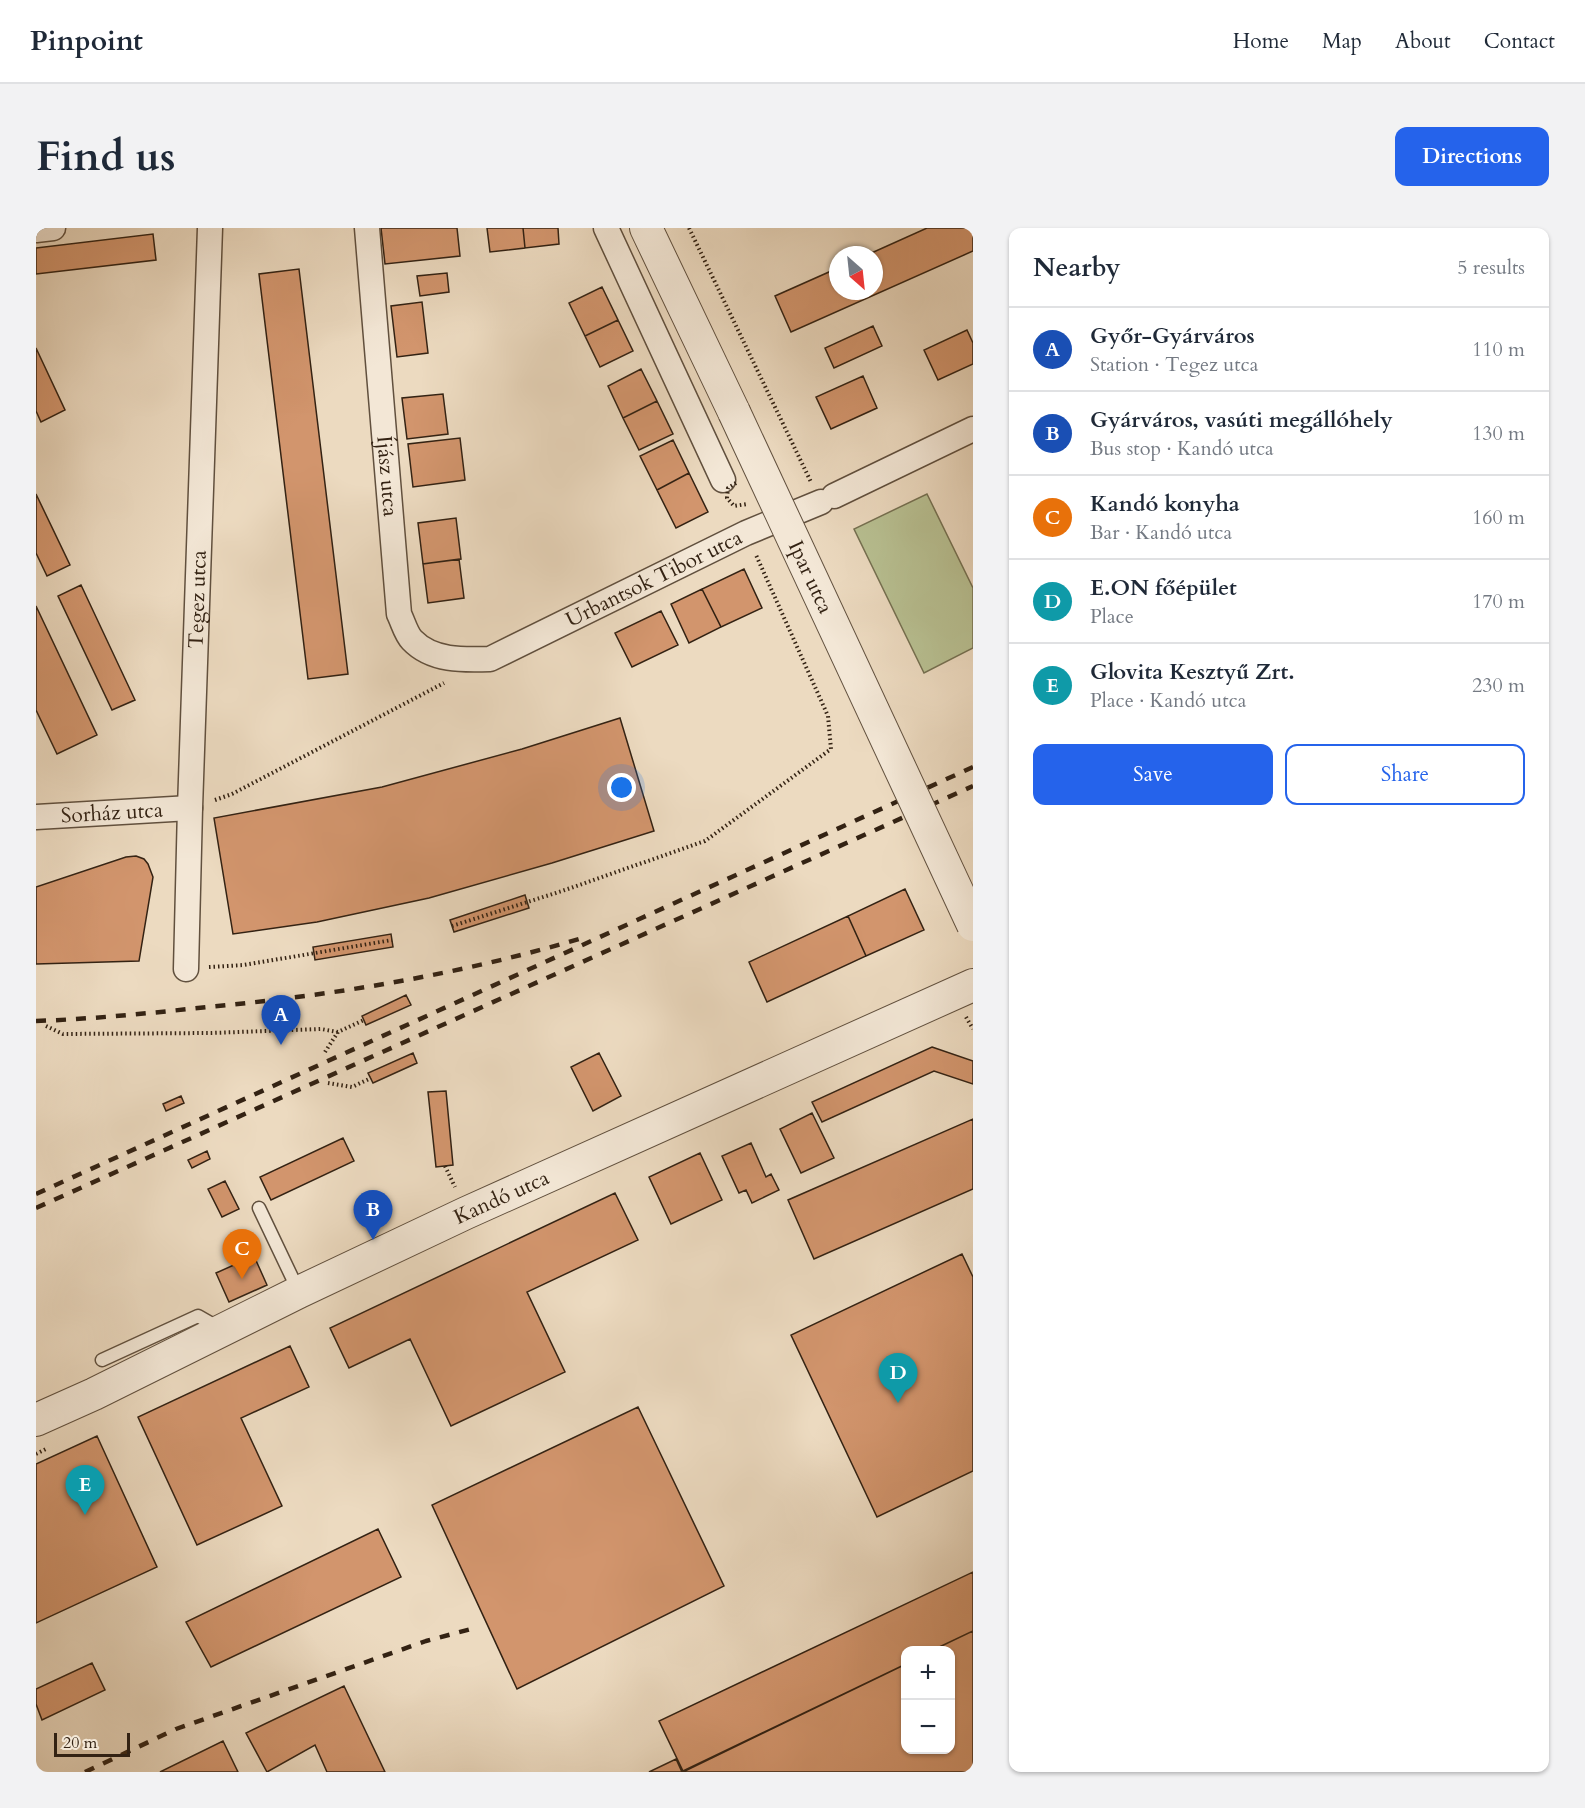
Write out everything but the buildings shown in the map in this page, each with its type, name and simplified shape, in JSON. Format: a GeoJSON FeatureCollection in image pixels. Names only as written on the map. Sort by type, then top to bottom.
{"type":"FeatureCollection","features":[{"type":"Feature","properties":{"kind":"street"},"geometry":{"type":"LineString","coordinates":[[36,230],[53,228]]}},
{"type":"Feature","properties":{"kind":"street","name":"Tegez utca"},"geometry":{"type":"LineString","coordinates":[[186,969],[210,228]]}},
{"type":"Feature","properties":{"kind":"street","name":"Íjász utca"},"geometry":{"type":"LineString","coordinates":[[368,228],[399,614],[411,639],[427,650],[446,658],[490,659]]}},
{"type":"Feature","properties":{"kind":"street"},"geometry":{"type":"LineString","coordinates":[[606,228],[723,480]]}},
{"type":"Feature","properties":{"kind":"street","name":"Ipar utca"},"geometry":{"type":"LineString","coordinates":[[646,228],[973,925]]}},
{"type":"Feature","properties":{"kind":"street","name":"Urbantsok Tibor utca"},"geometry":{"type":"LineString","coordinates":[[490,659],[746,533],[827,499],[973,429]]}},
{"type":"Feature","properties":{"kind":"street","name":"Sorház utca"},"geometry":{"type":"LineString","coordinates":[[36,817],[190,808]]}},
{"type":"Feature","properties":{"kind":"street","name":"Kandó utca"},"geometry":{"type":"LineString","coordinates":[[36,1420],[466,1213],[973,985]]}},
{"type":"Feature","properties":{"kind":"lane"},"geometry":{"type":"LineString","coordinates":[[259,1208],[299,1292]]}},
{"type":"Feature","properties":{"kind":"lane"},"geometry":{"type":"LineString","coordinates":[[102,1360],[198,1316],[222,1330]]}},
{"type":"Feature","properties":{"kind":"path"},"geometry":{"type":"LineString","coordinates":[[689,228],[827,499]]}},
{"type":"Feature","properties":{"kind":"path"},"geometry":{"type":"LineString","coordinates":[[452,926],[562,891],[705,841],[831,749],[828,716],[746,533],[728,508],[723,480]]}},
{"type":"Feature","properties":{"kind":"path"},"geometry":{"type":"LineString","coordinates":[[190,808],[232,794],[448,681]]}},
{"type":"Feature","properties":{"kind":"path"},"geometry":{"type":"LineString","coordinates":[[186,969],[244,965],[392,940]]}},
{"type":"Feature","properties":{"kind":"path"},"geometry":{"type":"LineString","coordinates":[[964,1014],[973,1029]]}},
{"type":"Feature","properties":{"kind":"path"},"geometry":{"type":"LineString","coordinates":[[325,1052],[338,1032],[364,1020]]}},
{"type":"Feature","properties":{"kind":"path"},"geometry":{"type":"LineString","coordinates":[[46,1026],[63,1034],[321,1029],[338,1032]]}},
{"type":"Feature","properties":{"kind":"path"},"geometry":{"type":"LineString","coordinates":[[328,1083],[351,1087],[371,1078]]}},
{"type":"Feature","properties":{"kind":"green space"},"geometry":{"type":"Polygon","coordinates":[[[927,494],[973,588],[973,648],[924,673],[854,529],[927,494]]]}},
{"type":"Feature","properties":{"kind":"railway"},"geometry":{"type":"LineString","coordinates":[[36,1194],[973,767]]}},
{"type":"Feature","properties":{"kind":"railway"},"geometry":{"type":"LineString","coordinates":[[36,1208],[973,786]]}},
{"type":"Feature","properties":{"kind":"railway"},"geometry":{"type":"LineString","coordinates":[[36,1021],[165,1011],[349,990],[487,963],[579,939]]}},
{"type":"Feature","properties":{"kind":"railway"},"geometry":{"type":"LineString","coordinates":[[85,1772],[176,1729],[426,1641],[475,1628]]}},
{"type":"Feature","properties":{"kind":"place","name":"Győr-Gyárváros"},"geometry":{"type":"Point","coordinates":[281,1045]}},
{"type":"Feature","properties":{"kind":"place","name":"Gyárváros, vasúti megállóhely"},"geometry":{"type":"Point","coordinates":[373,1240]}},
{"type":"Feature","properties":{"kind":"place","name":"Kandó konyha"},"geometry":{"type":"Point","coordinates":[242,1279]}},
{"type":"Feature","properties":{"kind":"place","name":"E.ON főépület"},"geometry":{"type":"Point","coordinates":[898,1403]}},
{"type":"Feature","properties":{"kind":"place","name":"Glovita Kesztyű Zrt."},"geometry":{"type":"Point","coordinates":[85,1515]}}]}
